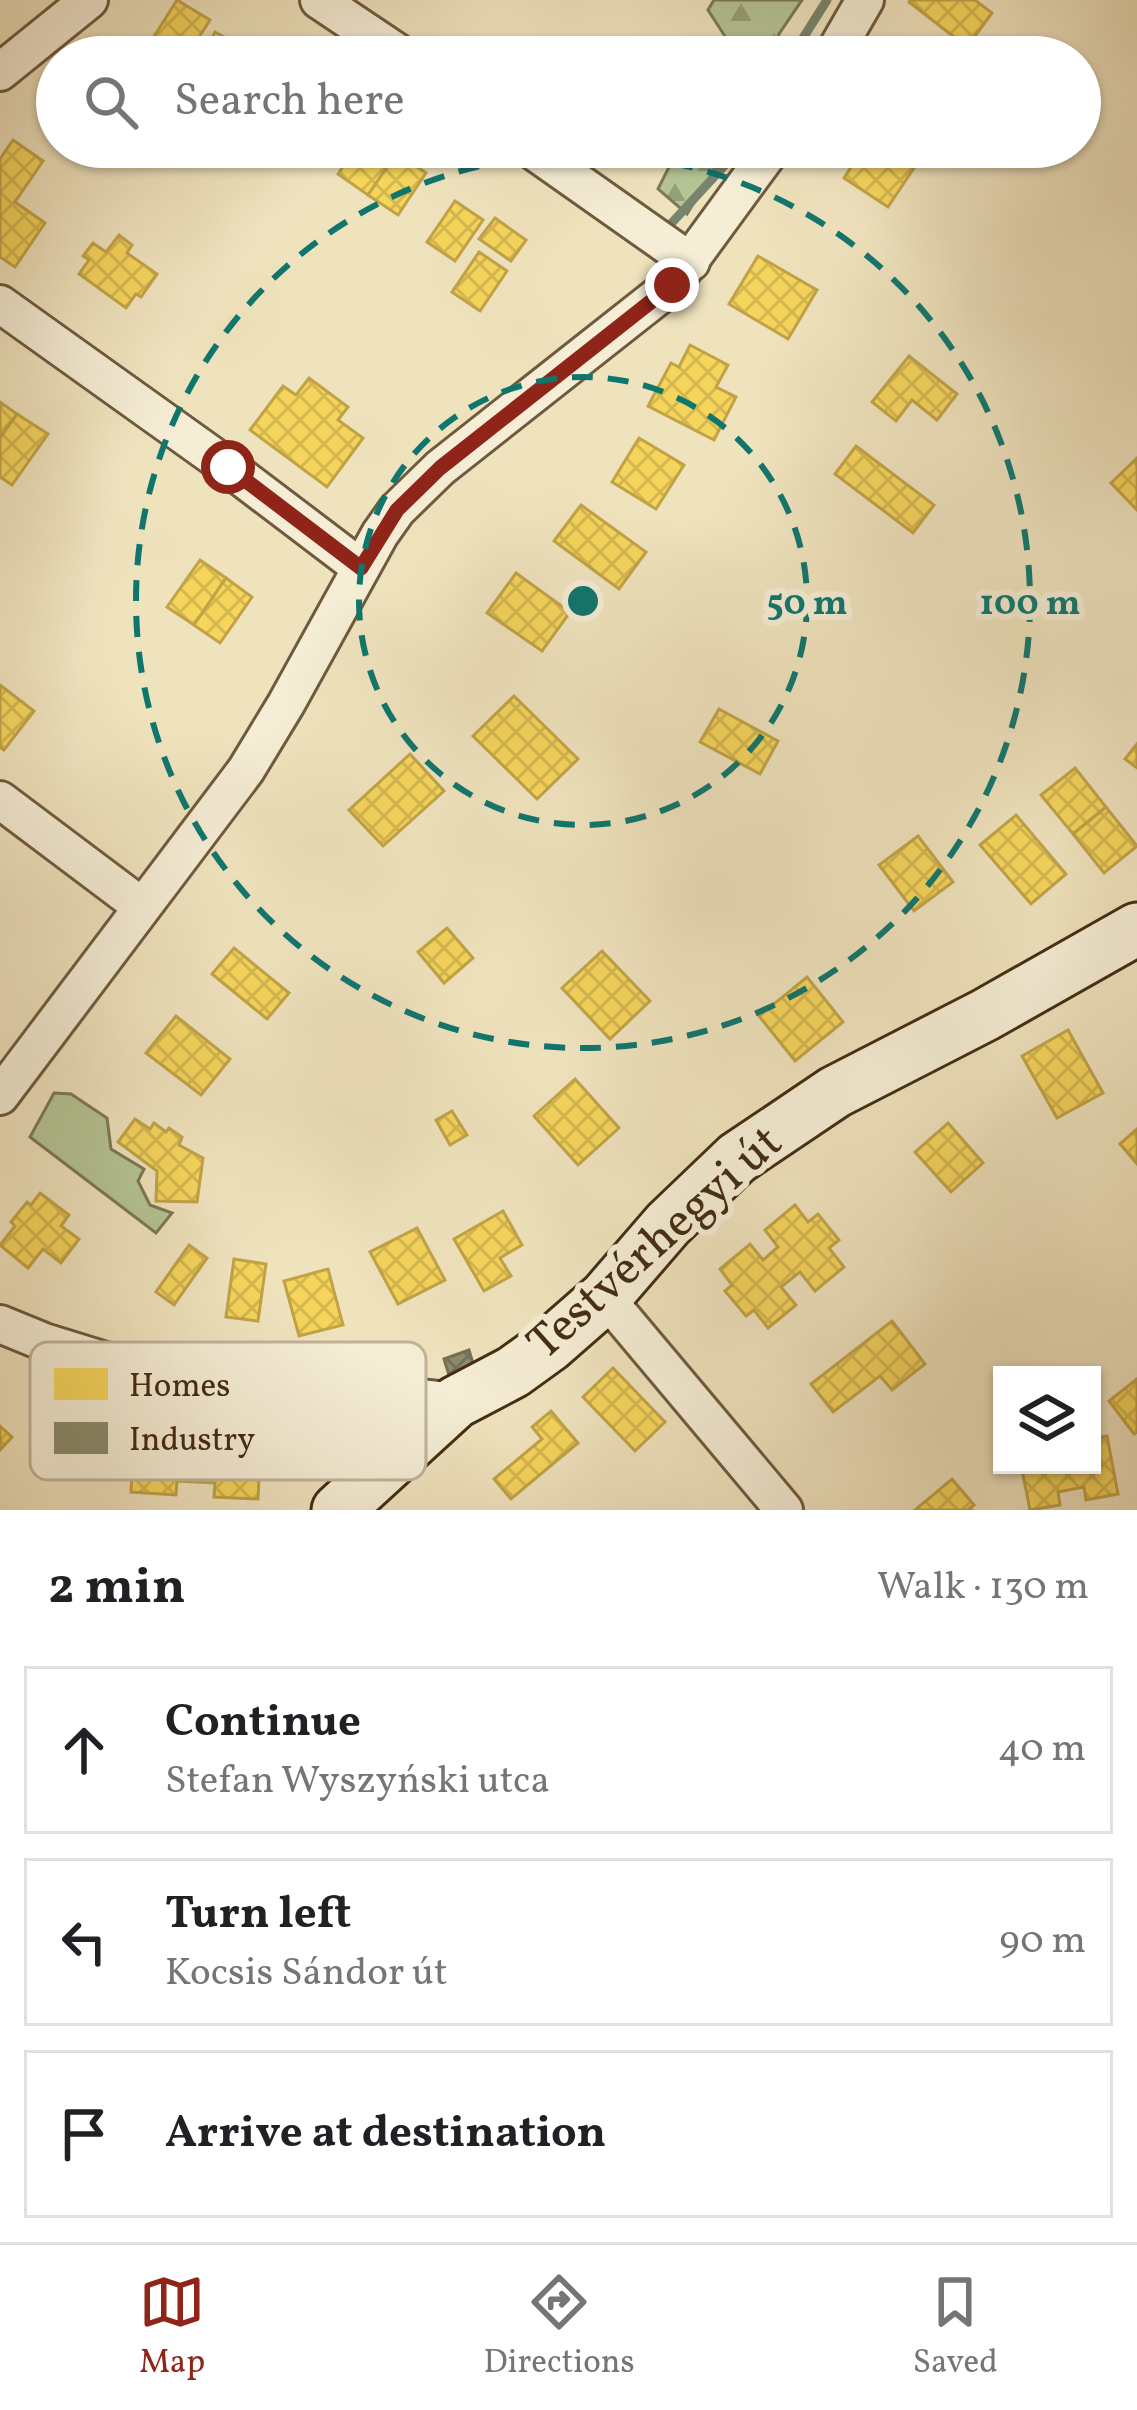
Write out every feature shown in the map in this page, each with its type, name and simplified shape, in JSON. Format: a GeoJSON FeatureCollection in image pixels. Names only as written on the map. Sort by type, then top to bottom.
{"type":"FeatureCollection","features":[{"type":"Feature","properties":{"kind":"street"},"geometry":{"type":"LineString","coordinates":[[44,36],[89,0]]}},
{"type":"Feature","properties":{"kind":"street"},"geometry":{"type":"LineString","coordinates":[[319,0],[373,36]]}},
{"type":"Feature","properties":{"kind":"street"},"geometry":{"type":"LineString","coordinates":[[845,36],[866,0]]}},
{"type":"Feature","properties":{"kind":"street"},"geometry":{"type":"LineString","coordinates":[[0,72],[36,43]]}},
{"type":"Feature","properties":{"kind":"street"},"geometry":{"type":"LineString","coordinates":[[558,168],[691,262]]}},
{"type":"Feature","properties":{"kind":"street"},"geometry":{"type":"LineString","coordinates":[[0,1096],[246,770],[397,510],[440,468],[672,285],[758,168]]}},
{"type":"Feature","properties":{"kind":"street"},"geometry":{"type":"LineString","coordinates":[[0,304],[361,568]]}},
{"type":"Feature","properties":{"kind":"street"},"geometry":{"type":"LineString","coordinates":[[0,800],[141,906]]}},
{"type":"Feature","properties":{"kind":"street","name":"Testvérhegyi út"},"geometry":{"type":"LineString","coordinates":[[426,1429],[456,1402],[513,1372],[549,1346],[605,1297],[668,1224],[737,1158],[835,1092],[1137,929]]}},
{"type":"Feature","properties":{"kind":"street"},"geometry":{"type":"LineString","coordinates":[[605,1297],[784,1510]]}},
{"type":"Feature","properties":{"kind":"street"},"geometry":{"type":"LineString","coordinates":[[0,1324],[44,1342]]}},
{"type":"Feature","properties":{"kind":"street"},"geometry":{"type":"LineString","coordinates":[[426,1399],[456,1402]]}},
{"type":"Feature","properties":{"kind":"street","name":"Testvérhegyi út"},"geometry":{"type":"LineString","coordinates":[[338,1510],[371,1480]]}},
{"type":"Feature","properties":{"kind":"green space"},"geometry":{"type":"Polygon","coordinates":[[[714,0],[802,0],[778,36],[725,36],[708,10],[714,0]]]}},
{"type":"Feature","properties":{"kind":"green space"},"geometry":{"type":"Polygon","coordinates":[[[668,168],[715,168],[687,214],[658,189],[668,168]]]}},
{"type":"Feature","properties":{"kind":"green space"},"geometry":{"type":"Polygon","coordinates":[[[54,1093],[71,1094],[107,1118],[111,1149],[144,1169],[138,1181],[150,1205],[172,1213],[156,1233],[30,1137],[54,1093]]]}},
{"type":"Feature","properties":{"kind":"building: Homes"},"geometry":{"type":"Polygon","coordinates":[[[177,0],[210,20],[200,36],[154,36],[177,0]]]}},
{"type":"Feature","properties":{"kind":"building: Homes"},"geometry":{"type":"Polygon","coordinates":[[[975,0],[992,13],[975,36],[953,36],[909,2],[975,0]]]}},
{"type":"Feature","properties":{"kind":"building: Homes"},"geometry":{"type":"Polygon","coordinates":[[[13,140],[36,156],[38,168],[15,202],[45,223],[15,267],[0,257],[0,159],[13,140]]]}},
{"type":"Feature","properties":{"kind":"building: Homes"},"geometry":{"type":"Polygon","coordinates":[[[342,168],[387,168],[368,195],[338,174],[342,168]]]}},
{"type":"Feature","properties":{"kind":"building: Homes"},"geometry":{"type":"Polygon","coordinates":[[[387,168],[419,168],[426,173],[398,215],[368,195],[387,168]]]}},
{"type":"Feature","properties":{"kind":"building: Homes"},"geometry":{"type":"Polygon","coordinates":[[[850,168],[914,168],[888,207],[844,178],[850,168]]]}},
{"type":"Feature","properties":{"kind":"building: Homes"},"geometry":{"type":"Polygon","coordinates":[[[455,201],[483,220],[455,261],[427,242],[455,201]]]}},
{"type":"Feature","properties":{"kind":"building: Homes"},"geometry":{"type":"Polygon","coordinates":[[[495,218],[526,240],[511,261],[479,239],[495,218]]]}},
{"type":"Feature","properties":{"kind":"building: Homes"},"geometry":{"type":"Polygon","coordinates":[[[119,235],[132,245],[127,253],[157,274],[141,297],[136,294],[126,308],[79,274],[89,260],[83,256],[93,243],[106,252],[119,235]]]}},
{"type":"Feature","properties":{"kind":"building: Homes"},"geometry":{"type":"Polygon","coordinates":[[[479,252],[507,271],[480,311],[452,292],[479,252]]]}},
{"type":"Feature","properties":{"kind":"building: Homes"},"geometry":{"type":"Polygon","coordinates":[[[758,256],[817,290],[788,339],[729,304],[758,256]]]}},
{"type":"Feature","properties":{"kind":"building: Homes"},"geometry":{"type":"Polygon","coordinates":[[[690,345],[728,365],[716,387],[736,397],[714,440],[648,406],[671,363],[679,367],[690,345]]]}},
{"type":"Feature","properties":{"kind":"building: Homes"},"geometry":{"type":"Polygon","coordinates":[[[909,356],[957,394],[937,420],[912,400],[896,421],[872,402],[909,356]]]}},
{"type":"Feature","properties":{"kind":"building: Homes"},"geometry":{"type":"Polygon","coordinates":[[[309,378],[348,407],[338,420],[363,438],[327,487],[250,430],[283,386],[296,395],[309,378]]]}},
{"type":"Feature","properties":{"kind":"building: Homes"},"geometry":{"type":"Polygon","coordinates":[[[0,402],[17,414],[0,438],[0,402]]]}},
{"type":"Feature","properties":{"kind":"building: Homes"},"geometry":{"type":"Polygon","coordinates":[[[17,414],[48,434],[12,485],[0,477],[0,438],[17,414]]]}},
{"type":"Feature","properties":{"kind":"building: Homes"},"geometry":{"type":"Polygon","coordinates":[[[639,438],[684,465],[656,509],[612,482],[639,438]]]}},
{"type":"Feature","properties":{"kind":"building: Homes"},"geometry":{"type":"Polygon","coordinates":[[[856,446],[934,505],[913,533],[835,474],[856,446]]]}},
{"type":"Feature","properties":{"kind":"building: Homes"},"geometry":{"type":"Polygon","coordinates":[[[1137,458],[1137,510],[1111,483],[1137,458]]]}},
{"type":"Feature","properties":{"kind":"building: Homes"},"geometry":{"type":"Polygon","coordinates":[[[581,505],[646,552],[619,589],[554,541],[581,505]]]}},
{"type":"Feature","properties":{"kind":"building: Homes"},"geometry":{"type":"Polygon","coordinates":[[[200,560],[226,578],[194,625],[167,607],[200,560]]]}},
{"type":"Feature","properties":{"kind":"building: Homes"},"geometry":{"type":"Polygon","coordinates":[[[516,573],[570,612],[542,651],[487,613],[516,573]]]}},
{"type":"Feature","properties":{"kind":"building: Homes"},"geometry":{"type":"Polygon","coordinates":[[[226,578],[252,597],[220,643],[194,625],[226,578]]]}},
{"type":"Feature","properties":{"kind":"building: Homes"},"geometry":{"type":"Polygon","coordinates":[[[0,685],[34,711],[4,750],[0,747],[0,685]]]}},
{"type":"Feature","properties":{"kind":"building: Homes"},"geometry":{"type":"Polygon","coordinates":[[[514,696],[578,759],[537,799],[473,736],[514,696]]]}},
{"type":"Feature","properties":{"kind":"building: Homes"},"geometry":{"type":"Polygon","coordinates":[[[719,709],[778,741],[760,774],[700,742],[719,709]]]}},
{"type":"Feature","properties":{"kind":"building: Homes"},"geometry":{"type":"Polygon","coordinates":[[[1137,744],[1137,768],[1125,759],[1137,744]]]}},
{"type":"Feature","properties":{"kind":"building: Homes"},"geometry":{"type":"Polygon","coordinates":[[[410,754],[444,791],[383,846],[349,810],[410,754]]]}},
{"type":"Feature","properties":{"kind":"building: Homes"},"geometry":{"type":"Polygon","coordinates":[[[1075,768],[1106,807],[1073,834],[1041,795],[1075,768]]]}},
{"type":"Feature","properties":{"kind":"building: Homes"},"geometry":{"type":"Polygon","coordinates":[[[1106,807],[1137,846],[1104,873],[1073,834],[1106,807]]]}},
{"type":"Feature","properties":{"kind":"building: Homes"},"geometry":{"type":"Polygon","coordinates":[[[1016,815],[1066,874],[1031,904],[980,845],[1016,815]]]}},
{"type":"Feature","properties":{"kind":"building: Homes"},"geometry":{"type":"Polygon","coordinates":[[[918,836],[953,882],[914,911],[879,865],[918,836]]]}},
{"type":"Feature","properties":{"kind":"building: Homes"},"geometry":{"type":"Polygon","coordinates":[[[447,928],[473,958],[444,983],[418,952],[447,928]]]}},
{"type":"Feature","properties":{"kind":"building: Homes"},"geometry":{"type":"Polygon","coordinates":[[[234,948],[289,993],[267,1019],[212,974],[234,948]]]}},
{"type":"Feature","properties":{"kind":"building: Homes"},"geometry":{"type":"Polygon","coordinates":[[[602,951],[650,1001],[610,1039],[562,988],[602,951]]]}},
{"type":"Feature","properties":{"kind":"building: Homes"},"geometry":{"type":"Polygon","coordinates":[[[807,977],[843,1022],[795,1061],[759,1016],[807,977]]]}},
{"type":"Feature","properties":{"kind":"building: Homes"},"geometry":{"type":"Polygon","coordinates":[[[176,1016],[230,1059],[201,1095],[146,1053],[176,1016]]]}},
{"type":"Feature","properties":{"kind":"building: Homes"},"geometry":{"type":"Polygon","coordinates":[[[1068,1030],[1103,1093],[1057,1118],[1022,1056],[1068,1030]]]}},
{"type":"Feature","properties":{"kind":"building: Homes"},"geometry":{"type":"Polygon","coordinates":[[[575,1079],[619,1128],[578,1165],[534,1116],[575,1079]]]}},
{"type":"Feature","properties":{"kind":"building: Homes"},"geometry":{"type":"Polygon","coordinates":[[[452,1111],[467,1135],[450,1145],[436,1120],[452,1111]]]}},
{"type":"Feature","properties":{"kind":"building: Homes"},"geometry":{"type":"Polygon","coordinates":[[[135,1119],[150,1129],[154,1123],[166,1132],[169,1128],[182,1137],[179,1145],[203,1158],[197,1202],[156,1201],[157,1171],[118,1142],[135,1119]]]}},
{"type":"Feature","properties":{"kind":"building: Homes"},"geometry":{"type":"Polygon","coordinates":[[[948,1123],[983,1163],[951,1192],[915,1152],[948,1123]]]}},
{"type":"Feature","properties":{"kind":"building: Homes"},"geometry":{"type":"Polygon","coordinates":[[[1137,1129],[1137,1164],[1120,1144],[1137,1129]]]}},
{"type":"Feature","properties":{"kind":"building: Homes"},"geometry":{"type":"Polygon","coordinates":[[[40,1193],[69,1215],[61,1226],[79,1239],[61,1263],[43,1249],[28,1268],[0,1245],[15,1226],[11,1222],[40,1193]]]}},
{"type":"Feature","properties":{"kind":"building: Homes"},"geometry":{"type":"Polygon","coordinates":[[[795,1205],[808,1222],[818,1214],[839,1240],[829,1248],[844,1267],[815,1291],[800,1272],[781,1287],[796,1305],[768,1328],[754,1310],[746,1316],[725,1291],[732,1285],[720,1269],[750,1244],[763,1260],[778,1247],[765,1230],[795,1205]]]}},
{"type":"Feature","properties":{"kind":"building: Homes"},"geometry":{"type":"Polygon","coordinates":[[[503,1211],[522,1245],[500,1258],[511,1276],[484,1291],[454,1239],[503,1211]]]}},
{"type":"Feature","properties":{"kind":"building: Homes"},"geometry":{"type":"Polygon","coordinates":[[[417,1228],[445,1280],[398,1304],[370,1252],[417,1228]]]}},
{"type":"Feature","properties":{"kind":"building: Homes"},"geometry":{"type":"Polygon","coordinates":[[[189,1245],[207,1258],[174,1305],[156,1292],[189,1245]]]}},
{"type":"Feature","properties":{"kind":"building: Homes"},"geometry":{"type":"Polygon","coordinates":[[[234,1259],[266,1264],[258,1321],[226,1317],[234,1259]]]}},
{"type":"Feature","properties":{"kind":"building: Homes"},"geometry":{"type":"Polygon","coordinates":[[[328,1269],[343,1325],[299,1336],[284,1281],[328,1269]]]}},
{"type":"Feature","properties":{"kind":"building: Homes"},"geometry":{"type":"Polygon","coordinates":[[[892,1321],[925,1364],[892,1390],[880,1376],[833,1412],[811,1384],[892,1321]]]}},
{"type":"Feature","properties":{"kind":"building: Homes"},"geometry":{"type":"Polygon","coordinates":[[[613,1368],[665,1422],[635,1451],[583,1397],[613,1368]]]}},
{"type":"Feature","properties":{"kind":"building: Homes"},"geometry":{"type":"Polygon","coordinates":[[[1137,1379],[1137,1432],[1134,1434],[1109,1401],[1137,1379]]]}},
{"type":"Feature","properties":{"kind":"building: Homes"},"geometry":{"type":"Polygon","coordinates":[[[551,1411],[578,1443],[511,1499],[494,1479],[542,1439],[532,1427],[551,1411]]]}},
{"type":"Feature","properties":{"kind":"building: Homes"},"geometry":{"type":"Polygon","coordinates":[[[0,1426],[12,1437],[0,1450],[0,1426]]]}},
{"type":"Feature","properties":{"kind":"building: Homes"},"geometry":{"type":"Polygon","coordinates":[[[1107,1436],[1118,1494],[1086,1500],[1084,1487],[1058,1492],[1060,1505],[1030,1510],[1023,1474],[1101,1474],[1101,1437],[1107,1436]]]}},
{"type":"Feature","properties":{"kind":"building: Homes"},"geometry":{"type":"Polygon","coordinates":[[[952,1479],[974,1505],[972,1510],[915,1510],[952,1479]]]}},
{"type":"Feature","properties":{"kind":"building: Homes"},"geometry":{"type":"Polygon","coordinates":[[[132,1480],[259,1480],[258,1499],[214,1497],[215,1483],[177,1481],[176,1495],[131,1492],[132,1480]]]}},
{"type":"Feature","properties":{"kind":"building: Industry"},"geometry":{"type":"Polygon","coordinates":[[[469,1350],[474,1367],[449,1375],[444,1359],[469,1350]]]}},
{"type":"Feature","properties":{"kind":"waterway"},"geometry":{"type":"LineString","coordinates":[[804,36],[827,0]]}},
{"type":"Feature","properties":{"kind":"waterway"},"geometry":{"type":"LineString","coordinates":[[668,227],[722,168]]}},
{"type":"Feature","properties":{"kind":"route"},"geometry":{"type":"LineString","coordinates":[[228,467],[361,568],[397,510],[440,468],[672,285]]}}]}
